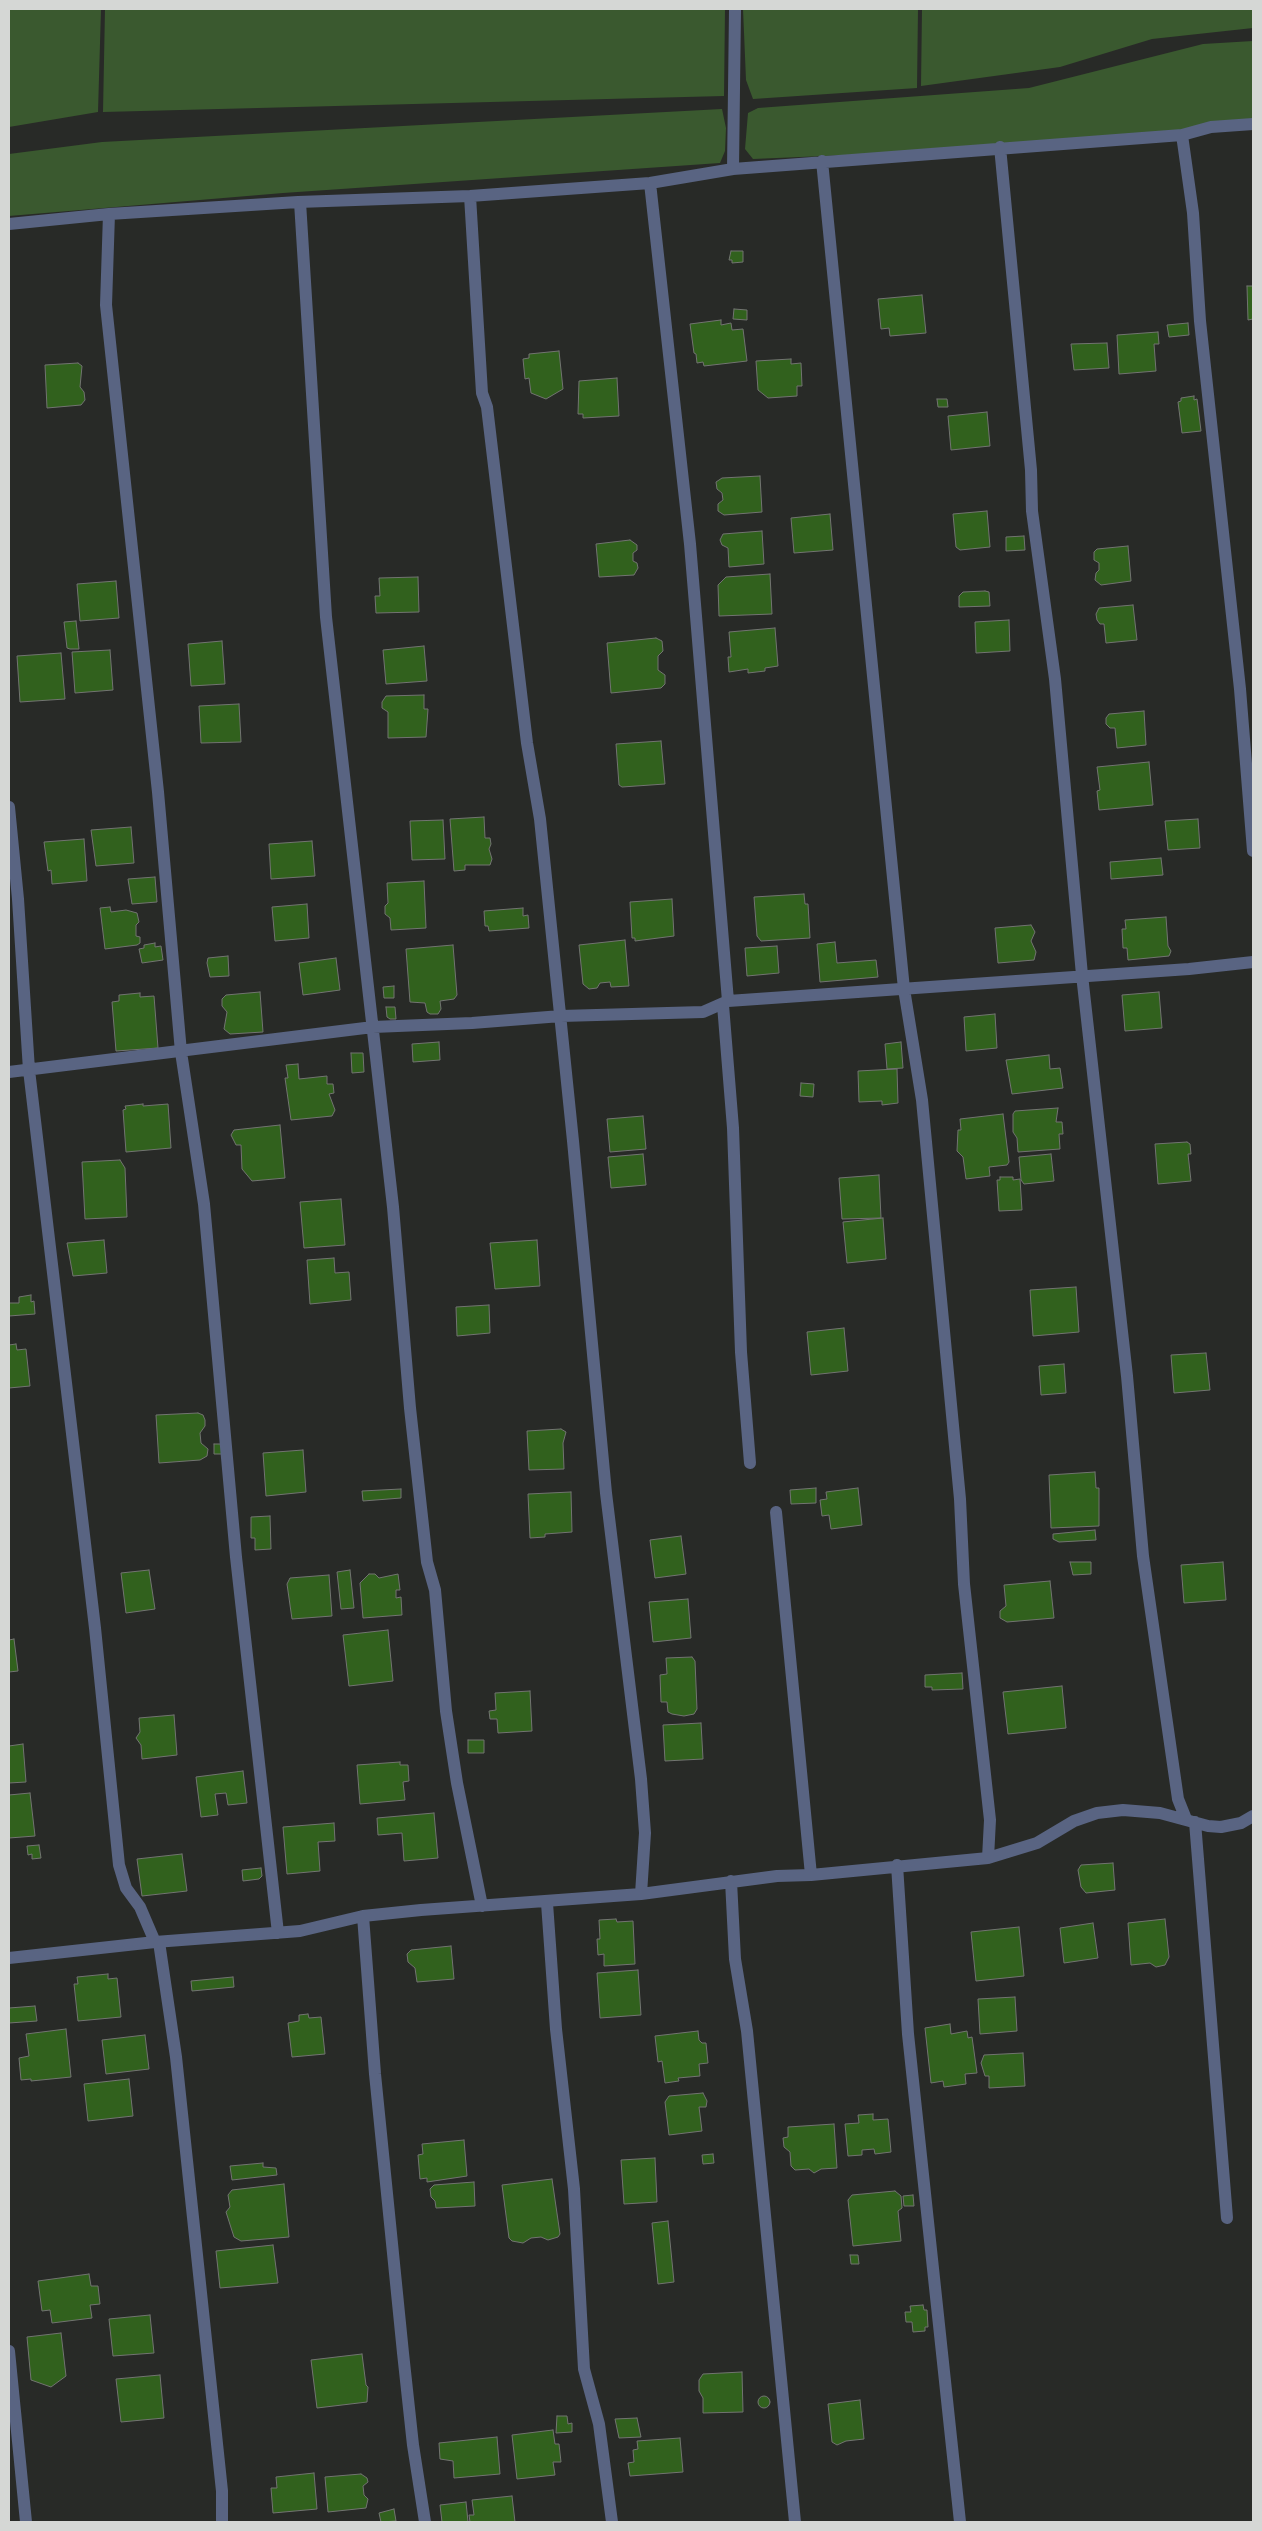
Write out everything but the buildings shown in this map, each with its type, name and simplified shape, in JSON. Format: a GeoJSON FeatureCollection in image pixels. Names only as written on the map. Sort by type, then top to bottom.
{"type":"FeatureCollection","features":[{"type":"Feature","properties":{"kind":"street"},"geometry":{"type":"LineString","coordinates":[[733,169],[735,9]]}},
{"type":"Feature","properties":{"kind":"street"},"geometry":{"type":"LineString","coordinates":[[9,224],[109,214],[300,202],[470,196],[650,183],[733,169],[1000,147],[1182,135],[1211,127],[1253,124]]}},
{"type":"Feature","properties":{"kind":"street"},"geometry":{"type":"LineString","coordinates":[[1182,135],[1193,213],[1200,321],[1240,689],[1253,851]]}},
{"type":"Feature","properties":{"kind":"street"},"geometry":{"type":"LineString","coordinates":[[1000,147],[1031,470],[1032,511],[1055,679],[1082,975],[1127,1376],[1143,1556],[1178,1799],[1190,1821],[1227,2218]]}},
{"type":"Feature","properties":{"kind":"street"},"geometry":{"type":"LineString","coordinates":[[822,161],[904,989],[922,1100],[960,1499],[964,1584],[990,1820],[988,1858]]}},
{"type":"Feature","properties":{"kind":"street"},"geometry":{"type":"LineString","coordinates":[[650,183],[690,544],[726,1003],[743,1388],[750,1463]]}},
{"type":"Feature","properties":{"kind":"street"},"geometry":{"type":"LineString","coordinates":[[470,196],[482,393],[487,406],[527,743],[540,819],[561,1016],[606,1494],[641,1779],[644,1833],[641,1894]]}},
{"type":"Feature","properties":{"kind":"street"},"geometry":{"type":"LineString","coordinates":[[300,202],[326,617],[373,1027],[427,1562],[435,1590],[446,1711],[456,1774],[482,1906]]}},
{"type":"Feature","properties":{"kind":"street"},"geometry":{"type":"LineString","coordinates":[[109,214],[106,305],[158,792],[181,1052],[204,1204],[236,1557],[278,1933]]}},
{"type":"Feature","properties":{"kind":"street"},"geometry":{"type":"LineString","coordinates":[[9,807],[18,899],[29,1070],[96,1638],[119,1865],[126,1888],[140,1907],[157,1942],[176,2057],[222,2491],[222,2522]]}},
{"type":"Feature","properties":{"kind":"street"},"geometry":{"type":"LineString","coordinates":[[9,1072],[373,1027],[472,1023],[561,1016],[703,1012],[726,1003],[1082,975],[1189,969],[1253,962]]}},
{"type":"Feature","properties":{"kind":"street"},"geometry":{"type":"LineString","coordinates":[[776,1512],[811,1875]]}},
{"type":"Feature","properties":{"kind":"street"},"geometry":{"type":"LineString","coordinates":[[9,1958],[157,1942],[300,1931],[363,1916],[482,1906],[547,1903],[641,1894],[731,1881],[988,1858],[1037,1843],[1074,1821],[1097,1813],[1123,1810],[1160,1813],[1221,1827],[1241,1823],[1253,1816]]}},
{"type":"Feature","properties":{"kind":"street"},"geometry":{"type":"LineString","coordinates":[[897,1865],[908,2034],[960,2522]]}},
{"type":"Feature","properties":{"kind":"street"},"geometry":{"type":"LineString","coordinates":[[731,1881],[735,1959],[747,2031],[795,2522]]}},
{"type":"Feature","properties":{"kind":"street"},"geometry":{"type":"LineString","coordinates":[[547,1903],[556,2029],[574,2189],[584,2368],[599,2424],[612,2522]]}},
{"type":"Feature","properties":{"kind":"street"},"geometry":{"type":"LineString","coordinates":[[363,1916],[375,2074],[403,2353],[413,2445],[425,2522]]}},
{"type":"Feature","properties":{"kind":"street"},"geometry":{"type":"LineString","coordinates":[[9,2352],[26,2522]]}},
{"type":"Feature","properties":{"kind":"green space"},"geometry":{"type":"Polygon","coordinates":[[[9,9],[101,9],[98,112],[9,127],[9,9]]]}},
{"type":"Feature","properties":{"kind":"green space"},"geometry":{"type":"Polygon","coordinates":[[[105,9],[725,9],[724,96],[103,112],[105,9]]]}},
{"type":"Feature","properties":{"kind":"green space"},"geometry":{"type":"Polygon","coordinates":[[[743,9],[918,9],[917,88],[753,99],[746,80],[743,9]]]}},
{"type":"Feature","properties":{"kind":"green space"},"geometry":{"type":"Polygon","coordinates":[[[922,9],[1253,9],[1253,28],[1152,39],[1060,67],[921,86],[922,9]]]}},
{"type":"Feature","properties":{"kind":"green space"},"geometry":{"type":"Polygon","coordinates":[[[1253,41],[1253,128],[848,155],[753,159],[745,149],[748,113],[758,108],[1029,88],[1203,44],[1253,41]]]}},
{"type":"Feature","properties":{"kind":"green space"},"geometry":{"type":"Polygon","coordinates":[[[722,109],[726,128],[725,151],[720,163],[283,193],[9,216],[9,154],[102,142],[722,109]]]}}]}
